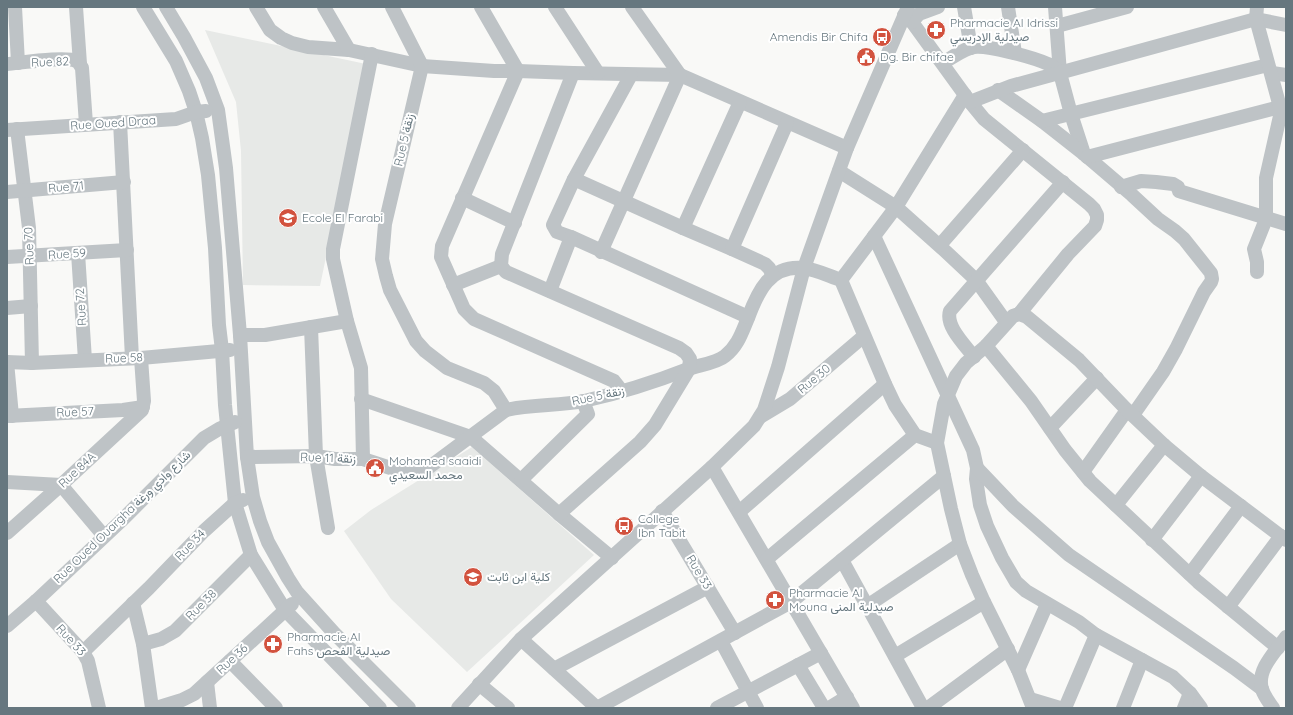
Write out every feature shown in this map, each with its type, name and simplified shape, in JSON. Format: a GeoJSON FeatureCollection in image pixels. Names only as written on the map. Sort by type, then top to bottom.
{"type":"FeatureCollection","features":[{"type":"Feature","properties":{"kind":"street"},"geometry":{"type":"LineString","coordinates":[[13,64],[15,7]]}},
{"type":"Feature","properties":{"kind":"street"},"geometry":{"type":"LineString","coordinates":[[76,7],[80,64]]}},
{"type":"Feature","properties":{"kind":"street"},"geometry":{"type":"LineString","coordinates":[[143,7],[176,61],[189,91],[202,138],[208,175],[217,277],[219,325],[227,425],[235,503],[251,554],[285,610],[380,708]]}},
{"type":"Feature","properties":{"kind":"street"},"geometry":{"type":"LineString","coordinates":[[166,7],[202,71],[213,94],[218,110],[226,168],[240,335],[247,457],[253,497],[268,542],[288,578],[301,597],[334,633],[409,708]]}},
{"type":"Feature","properties":{"kind":"street"},"geometry":{"type":"LineString","coordinates":[[256,7],[270,30],[281,38],[292,43],[308,47],[349,50],[372,54],[422,66],[494,71],[574,74],[598,73],[680,75],[847,148]]}},
{"type":"Feature","properties":{"kind":"street"},"geometry":{"type":"LineString","coordinates":[[324,7],[349,50]]}},
{"type":"Feature","properties":{"kind":"street"},"geometry":{"type":"LineString","coordinates":[[392,7],[422,66]]}},
{"type":"Feature","properties":{"kind":"street"},"geometry":{"type":"LineString","coordinates":[[481,7],[518,71]]}},
{"type":"Feature","properties":{"kind":"street"},"geometry":{"type":"LineString","coordinates":[[555,7],[598,73]]}},
{"type":"Feature","properties":{"kind":"street"},"geometry":{"type":"LineString","coordinates":[[632,7],[680,75]]}},
{"type":"Feature","properties":{"kind":"street"},"geometry":{"type":"LineString","coordinates":[[908,15],[919,14],[938,7]]}},
{"type":"Feature","properties":{"kind":"street"},"geometry":{"type":"LineString","coordinates":[[964,7],[971,48]]}},
{"type":"Feature","properties":{"kind":"street"},"geometry":{"type":"LineString","coordinates":[[1008,7],[1015,54]]}},
{"type":"Feature","properties":{"kind":"street"},"geometry":{"type":"LineString","coordinates":[[1055,7],[1060,73],[1071,114],[1085,156]]}},
{"type":"Feature","properties":{"kind":"street"},"geometry":{"type":"LineString","coordinates":[[1057,26],[1127,7]]}},
{"type":"Feature","properties":{"kind":"street"},"geometry":{"type":"LineString","coordinates":[[1256,13],[1282,113],[1266,178],[1266,219],[1254,249],[1257,262],[1256,272]]}},
{"type":"Feature","properties":{"kind":"street"},"geometry":{"type":"LineString","coordinates":[[937,443],[915,435],[895,405],[841,280],[896,207],[968,99],[1060,73],[1256,13],[1286,25]]}},
{"type":"Feature","properties":{"kind":"street"},"geometry":{"type":"LineString","coordinates":[[908,15],[968,99],[984,118],[1094,209],[1098,218],[1097,223],[1068,254],[1019,314],[1013,316],[1006,322],[986,346],[961,369],[948,394],[937,443],[960,544],[984,602],[1018,670],[1031,704],[1060,708]]}},
{"type":"Feature","properties":{"kind":"street"},"geometry":{"type":"LineString","coordinates":[[458,708],[521,639],[712,467],[742,439],[760,417],[772,386],[804,268],[847,148],[908,15]]}},
{"type":"Feature","properties":{"kind":"street"},"geometry":{"type":"LineString","coordinates":[[943,63],[971,48],[982,48],[1015,54],[1050,65],[1060,73]]}},
{"type":"Feature","properties":{"kind":"street"},"geometry":{"type":"LineString","coordinates":[[363,459],[361,368],[347,321],[334,266],[333,249],[372,54]]}},
{"type":"Feature","properties":{"kind":"street","name":"Rue 82"},"geometry":{"type":"LineString","coordinates":[[13,64],[67,59],[80,64],[86,124]]}},
{"type":"Feature","properties":{"kind":"street","name":"Rue 5 زنقة"},"geometry":{"type":"LineString","coordinates":[[422,66],[385,224],[382,259],[386,276],[390,290],[416,341],[425,352],[447,368],[484,383],[494,391],[506,410],[519,407],[583,401],[667,378],[726,356],[741,337],[759,292],[767,280],[773,275],[790,268],[804,268],[841,280]]}},
{"type":"Feature","properties":{"kind":"street"},"geometry":{"type":"LineString","coordinates":[[1042,122],[1071,114],[1270,69],[1286,75]]}},
{"type":"Feature","properties":{"kind":"street"},"geometry":{"type":"LineString","coordinates":[[518,71],[442,246],[441,257],[464,309],[474,319],[614,381],[621,391]]}},
{"type":"Feature","properties":{"kind":"street"},"geometry":{"type":"LineString","coordinates":[[559,514],[640,442],[655,425],[689,369],[690,359],[686,353],[679,348],[506,272],[501,266],[502,254],[574,74]]}},
{"type":"Feature","properties":{"kind":"street"},"geometry":{"type":"LineString","coordinates":[[631,75],[574,179],[553,225],[557,232],[748,317]]}},
{"type":"Feature","properties":{"kind":"street"},"geometry":{"type":"LineString","coordinates":[[601,252],[680,75]]}},
{"type":"Feature","properties":{"kind":"street"},"geometry":{"type":"LineString","coordinates":[[998,90],[1085,156],[1163,223],[1184,239],[1211,273],[1212,279],[1163,372],[1083,472]]}},
{"type":"Feature","properties":{"kind":"street"},"geometry":{"type":"LineString","coordinates":[[683,228],[740,102]]}},
{"type":"Feature","properties":{"kind":"street","name":"Rue Oued Draa"},"geometry":{"type":"LineString","coordinates":[[12,129],[176,119],[196,112],[218,110]]}},
{"type":"Feature","properties":{"kind":"street"},"geometry":{"type":"LineString","coordinates":[[1085,156],[1282,113]]}},
{"type":"Feature","properties":{"kind":"street"},"geometry":{"type":"LineString","coordinates":[[120,122],[127,250],[143,406]]}},
{"type":"Feature","properties":{"kind":"street"},"geometry":{"type":"LineString","coordinates":[[732,248],[787,123]]}},
{"type":"Feature","properties":{"kind":"street","name":"Rue 70"},"geometry":{"type":"LineString","coordinates":[[12,129],[25,191],[30,256],[32,363]]}},
{"type":"Feature","properties":{"kind":"street"},"geometry":{"type":"LineString","coordinates":[[940,245],[1023,150]]}},
{"type":"Feature","properties":{"kind":"street"},"geometry":{"type":"LineString","coordinates":[[839,171],[896,207],[940,245],[976,280],[1006,322]]}},
{"type":"Feature","properties":{"kind":"street"},"geometry":{"type":"LineString","coordinates":[[574,179],[683,228],[732,248],[765,264],[773,275]]}},
{"type":"Feature","properties":{"kind":"street"},"geometry":{"type":"LineString","coordinates":[[1122,187],[1141,181],[1173,184],[1178,186],[1179,191],[1286,224]]}},
{"type":"Feature","properties":{"kind":"street","name":"Rue 71"},"geometry":{"type":"LineString","coordinates":[[7,192],[124,182]]}},
{"type":"Feature","properties":{"kind":"street"},"geometry":{"type":"LineString","coordinates":[[974,357],[952,328],[948,315],[976,280],[1063,182]]}},
{"type":"Feature","properties":{"kind":"street"},"geometry":{"type":"LineString","coordinates":[[462,198],[515,223]]}},
{"type":"Feature","properties":{"kind":"street"},"geometry":{"type":"LineString","coordinates":[[874,236],[973,450],[977,468],[976,479],[980,505],[987,526],[1002,558],[1016,582],[1022,588],[1079,622],[1096,635],[1173,677],[1190,693],[1201,708]]}},
{"type":"Feature","properties":{"kind":"street"},"geometry":{"type":"LineString","coordinates":[[550,291],[571,237]]}},
{"type":"Feature","properties":{"kind":"street","name":"Rue 59"},"geometry":{"type":"LineString","coordinates":[[7,257],[127,250]]}},
{"type":"Feature","properties":{"kind":"street","name":"Rue 72"},"geometry":{"type":"LineString","coordinates":[[78,254],[85,360]]}},
{"type":"Feature","properties":{"kind":"street"},"geometry":{"type":"LineString","coordinates":[[453,284],[501,266]]}},
{"type":"Feature","properties":{"kind":"street"},"geometry":{"type":"LineString","coordinates":[[7,308],[31,306]]}},
{"type":"Feature","properties":{"kind":"street"},"geometry":{"type":"LineString","coordinates":[[1019,314],[1027,317],[1079,360],[1164,445],[1201,476],[1283,538],[1228,607]]}},
{"type":"Feature","properties":{"kind":"street"},"geometry":{"type":"LineString","coordinates":[[240,335],[265,335],[347,321]]}},
{"type":"Feature","properties":{"kind":"street"},"geometry":{"type":"LineString","coordinates":[[311,327],[316,456],[328,528]]}},
{"type":"Feature","properties":{"kind":"street","name":"Rue 30"},"geometry":{"type":"LineString","coordinates":[[760,417],[790,399],[864,336]]}},
{"type":"Feature","properties":{"kind":"street"},"geometry":{"type":"LineString","coordinates":[[986,346],[1031,401],[1090,481],[1152,540],[1228,607],[1282,643],[1262,674],[1262,690],[1273,708]]}},
{"type":"Feature","properties":{"kind":"street","name":"Rue 58"},"geometry":{"type":"LineString","coordinates":[[7,362],[32,363],[137,358],[241,349]]}},
{"type":"Feature","properties":{"kind":"street"},"geometry":{"type":"LineString","coordinates":[[7,362],[9,416]]}},
{"type":"Feature","properties":{"kind":"street"},"geometry":{"type":"LineString","coordinates":[[1050,428],[1097,378]]}},
{"type":"Feature","properties":{"kind":"street"},"geometry":{"type":"LineString","coordinates":[[740,512],[885,384]]}},
{"type":"Feature","properties":{"kind":"street"},"geometry":{"type":"LineString","coordinates":[[361,399],[471,438],[612,558]]}},
{"type":"Feature","properties":{"kind":"street"},"geometry":{"type":"LineString","coordinates":[[521,480],[588,414],[583,401]]}},
{"type":"Feature","properties":{"kind":"street","name":"Rue 57"},"geometry":{"type":"LineString","coordinates":[[9,416],[123,410],[143,406]]}},
{"type":"Feature","properties":{"kind":"street","name":"Rue 84A"},"geometry":{"type":"LineString","coordinates":[[7,533],[137,415],[143,406]]}},
{"type":"Feature","properties":{"kind":"street","name":"Rue 11 زنقة"},"geometry":{"type":"LineString","coordinates":[[247,457],[316,456],[335,459],[363,459],[409,474],[414,474],[428,468],[471,438],[506,410]]}},
{"type":"Feature","properties":{"kind":"street","name":"Rue Oued Ouargha شارع وادي ورغة"},"geometry":{"type":"LineString","coordinates":[[7,626],[36,601],[204,438],[227,425],[245,419]]}},
{"type":"Feature","properties":{"kind":"street"},"geometry":{"type":"LineString","coordinates":[[766,559],[915,435]]}},
{"type":"Feature","properties":{"kind":"street"},"geometry":{"type":"LineString","coordinates":[[1116,505],[1164,445]]}},
{"type":"Feature","properties":{"kind":"street"},"geometry":{"type":"LineString","coordinates":[[712,467],[740,512],[850,703],[829,708]]}},
{"type":"Feature","properties":{"kind":"street"},"geometry":{"type":"LineString","coordinates":[[977,468],[1013,506],[1069,555],[1262,690]]}},
{"type":"Feature","properties":{"kind":"street"},"geometry":{"type":"LineString","coordinates":[[521,639],[597,708],[735,634],[791,602],[944,476]]}},
{"type":"Feature","properties":{"kind":"street"},"geometry":{"type":"LineString","coordinates":[[1152,540],[1201,476]]}},
{"type":"Feature","properties":{"kind":"street"},"geometry":{"type":"LineString","coordinates":[[7,482],[61,485],[104,536]]}},
{"type":"Feature","properties":{"kind":"street","name":"Rue 34"},"geometry":{"type":"LineString","coordinates":[[83,652],[204,531],[235,503],[253,497]]}},
{"type":"Feature","properties":{"kind":"street"},"geometry":{"type":"LineString","coordinates":[[1190,574],[1241,506]]}},
{"type":"Feature","properties":{"kind":"street","name":"Rue 33"},"geometry":{"type":"LineString","coordinates":[[662,511],[735,634]]}},
{"type":"Feature","properties":{"kind":"street"},"geometry":{"type":"LineString","coordinates":[[867,606],[960,544]]}},
{"type":"Feature","properties":{"kind":"street","name":"Rue 38"},"geometry":{"type":"LineString","coordinates":[[143,644],[161,639],[175,631],[251,554]]}},
{"type":"Feature","properties":{"kind":"street"},"geometry":{"type":"LineString","coordinates":[[842,560],[923,708]]}},
{"type":"Feature","properties":{"kind":"street"},"geometry":{"type":"LineString","coordinates":[[554,669],[708,587]]}},
{"type":"Feature","properties":{"kind":"street","name":"Rue 36"},"geometry":{"type":"LineString","coordinates":[[156,708],[182,700],[194,694],[301,597]]}},
{"type":"Feature","properties":{"kind":"street","name":"Rue 33"},"geometry":{"type":"LineString","coordinates":[[36,601],[83,652],[88,661],[99,708]]}},
{"type":"Feature","properties":{"kind":"street"},"geometry":{"type":"LineString","coordinates":[[895,656],[984,602]]}},
{"type":"Feature","properties":{"kind":"street"},"geometry":{"type":"LineString","coordinates":[[133,603],[143,644],[152,708]]}},
{"type":"Feature","properties":{"kind":"street"},"geometry":{"type":"LineString","coordinates":[[1018,670],[1047,604]]}},
{"type":"Feature","properties":{"kind":"street"},"geometry":{"type":"LineString","coordinates":[[1065,708],[1096,635]]}},
{"type":"Feature","properties":{"kind":"street"},"geometry":{"type":"LineString","coordinates":[[721,641],[757,708]]}},
{"type":"Feature","properties":{"kind":"street"},"geometry":{"type":"LineString","coordinates":[[928,708],[1008,649]]}},
{"type":"Feature","properties":{"kind":"street"},"geometry":{"type":"LineString","coordinates":[[717,708],[821,653]]}},
{"type":"Feature","properties":{"kind":"street"},"geometry":{"type":"LineString","coordinates":[[1122,708],[1142,660]]}},
{"type":"Feature","properties":{"kind":"street"},"geometry":{"type":"LineString","coordinates":[[230,661],[276,708]]}},
{"type":"Feature","properties":{"kind":"street"},"geometry":{"type":"LineString","coordinates":[[798,665],[824,708]]}},
{"type":"Feature","properties":{"kind":"street"},"geometry":{"type":"LineString","coordinates":[[207,682],[210,708]]}},
{"type":"Feature","properties":{"kind":"street"},"geometry":{"type":"LineString","coordinates":[[479,684],[508,708]]}},
{"type":"Feature","properties":{"kind":"street"},"geometry":{"type":"LineString","coordinates":[[1184,708],[1190,693]]}},
{"type":"Feature","properties":{"kind":"shaded area","name":"Ecole El Farabi"},"geometry":{"type":"Polygon","coordinates":[[[205,30],[366,64],[320,286],[243,285],[241,151],[236,102],[205,30]]]}},
{"type":"Feature","properties":{"kind":"shaded area","name":"كلية ابن ثابت"},"geometry":{"type":"Polygon","coordinates":[[[472,447],[594,555],[467,672],[391,599],[344,531],[371,510],[472,447]]]}},
{"type":"Feature","properties":{"kind":"place","name":"Pharmacie Al Idrissi صيدلية الإدريسي"},"geometry":{"type":"Point","coordinates":[936,30]}},
{"type":"Feature","properties":{"kind":"place","name":"Amendis Bir Chifa"},"geometry":{"type":"Point","coordinates":[882,37]}},
{"type":"Feature","properties":{"kind":"place","name":"Dg. Bir chifae"},"geometry":{"type":"Point","coordinates":[866,57]}},
{"type":"Feature","properties":{"kind":"place","name":"Ecole El Farabi"},"geometry":{"type":"Point","coordinates":[288,218]}},
{"type":"Feature","properties":{"kind":"place","name":"Mohamed saaidi محمد السعيدي"},"geometry":{"type":"Point","coordinates":[375,468]}},
{"type":"Feature","properties":{"kind":"place","name":"College Ibn Tabit"},"geometry":{"type":"Point","coordinates":[624,526]}},
{"type":"Feature","properties":{"kind":"place","name":"كلية ابن ثابت"},"geometry":{"type":"Point","coordinates":[473,577]}},
{"type":"Feature","properties":{"kind":"place","name":"Pharmacie Al Mouna صيدلية المنى"},"geometry":{"type":"Point","coordinates":[775,600]}},
{"type":"Feature","properties":{"kind":"place","name":"Pharmacie Al Fahs صيدلية الفحص"},"geometry":{"type":"Point","coordinates":[273,644]}}]}
